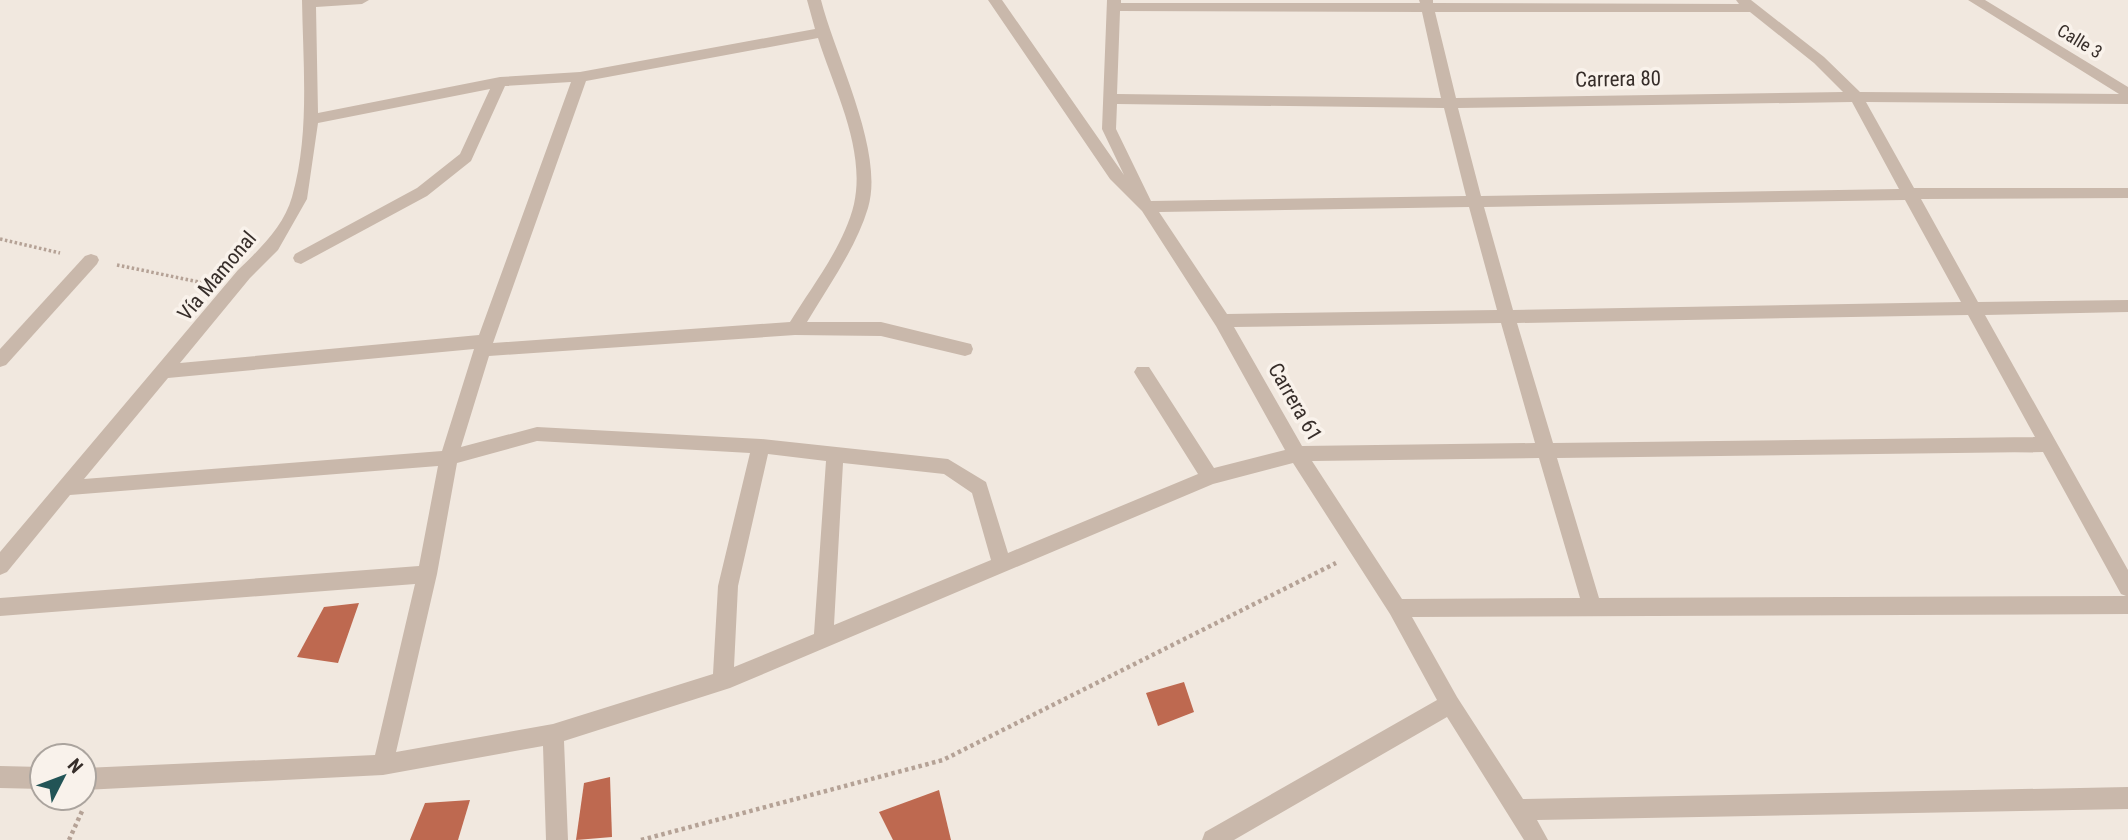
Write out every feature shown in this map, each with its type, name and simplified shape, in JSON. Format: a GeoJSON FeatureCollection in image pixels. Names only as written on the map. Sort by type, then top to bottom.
{"type":"FeatureCollection","features":[{"type":"Feature","properties":{"kind":"street","name":"Vía Mamonal"},"geometry":{"type":"LineString","coordinates":[[0,566],[244,274],[272,246],[299,199],[311,119],[309,1],[362,0]]}},
{"type":"Feature","properties":{"kind":"street"},"geometry":{"type":"LineString","coordinates":[[796,328],[862,203],[863,152],[820,33],[814,0]]}},
{"type":"Feature","properties":{"kind":"street","name":"Carrera 61"},"geometry":{"type":"LineString","coordinates":[[995,0],[1115,175],[1147,207],[1222,321],[1297,454],[1397,608],[1450,704],[1537,840]]}},
{"type":"Feature","properties":{"kind":"street","name":"Calle 3"},"geometry":{"type":"LineString","coordinates":[[1975,0],[2128,93]]}},
{"type":"Feature","properties":{"kind":"street"},"geometry":{"type":"LineString","coordinates":[[2128,193],[1907,194],[1474,200],[1147,207],[1109,129],[1114,3],[1748,4],[1819,60],[1856,97],[1907,194],[2128,588]]}},
{"type":"Feature","properties":{"kind":"street"},"geometry":{"type":"LineString","coordinates":[[1427,4],[1447,103],[1505,316],[1592,607]]}},
{"type":"Feature","properties":{"kind":"street"},"geometry":{"type":"LineString","coordinates":[[311,119],[499,82],[580,77],[820,33]]}},
{"type":"Feature","properties":{"kind":"street"},"geometry":{"type":"LineString","coordinates":[[383,765],[427,575],[449,458],[483,345],[580,77]]}},
{"type":"Feature","properties":{"kind":"street"},"geometry":{"type":"LineString","coordinates":[[302,258],[422,192],[466,157],[499,82]]}},
{"type":"Feature","properties":{"kind":"street","name":"Carrera 80"},"geometry":{"type":"LineString","coordinates":[[1109,99],[1447,103],[1856,97],[2128,99]]}},
{"type":"Feature","properties":{"kind":"street"},"geometry":{"type":"LineString","coordinates":[[0,359],[91,260]]}},
{"type":"Feature","properties":{"kind":"street"},"geometry":{"type":"LineString","coordinates":[[1222,321],[2128,306]]}},
{"type":"Feature","properties":{"kind":"street"},"geometry":{"type":"LineString","coordinates":[[164,371],[483,345],[796,328],[881,329],[965,349]]}},
{"type":"Feature","properties":{"kind":"street"},"geometry":{"type":"LineString","coordinates":[[1143,372],[1210,477]]}},
{"type":"Feature","properties":{"kind":"street"},"geometry":{"type":"LineString","coordinates":[[63,488],[449,458],[537,434],[761,446],[948,467],[980,488],[1002,565]]}},
{"type":"Feature","properties":{"kind":"street"},"geometry":{"type":"LineString","coordinates":[[98,778],[383,765],[553,734],[723,681],[1210,477],[1297,454],[2049,444]]}},
{"type":"Feature","properties":{"kind":"street"},"geometry":{"type":"LineString","coordinates":[[723,681],[728,586],[761,446]]}},
{"type":"Feature","properties":{"kind":"street"},"geometry":{"type":"LineString","coordinates":[[823,639],[835,455]]}},
{"type":"Feature","properties":{"kind":"street"},"geometry":{"type":"LineString","coordinates":[[0,607],[427,575]]}},
{"type":"Feature","properties":{"kind":"street"},"geometry":{"type":"LineString","coordinates":[[1397,608],[2128,606]]}},
{"type":"Feature","properties":{"kind":"street"},"geometry":{"type":"LineString","coordinates":[[1213,840],[1450,704]]}},
{"type":"Feature","properties":{"kind":"street"},"geometry":{"type":"LineString","coordinates":[[553,734],[557,840]]}},
{"type":"Feature","properties":{"kind":"street"},"geometry":{"type":"LineString","coordinates":[[0,777],[28,778]]}},
{"type":"Feature","properties":{"kind":"street"},"geometry":{"type":"LineString","coordinates":[[1519,810],[2128,797]]}},
{"type":"Feature","properties":{"kind":"path"},"geometry":{"type":"LineString","coordinates":[[641,840],[943,760],[1361,551]]}},
{"type":"Feature","properties":{"kind":"building"},"geometry":{"type":"Polygon","coordinates":[[[359,603],[338,663],[297,657],[324,607],[359,603]]]}},
{"type":"Feature","properties":{"kind":"building"},"geometry":{"type":"Polygon","coordinates":[[[1184,682],[1194,712],[1158,726],[1146,693],[1184,682]]]}},
{"type":"Feature","properties":{"kind":"building"},"geometry":{"type":"Polygon","coordinates":[[[610,777],[612,837],[576,840],[584,783],[610,777]]]}},
{"type":"Feature","properties":{"kind":"building"},"geometry":{"type":"Polygon","coordinates":[[[939,790],[951,840],[893,840],[879,812],[939,790]]]}},
{"type":"Feature","properties":{"kind":"building"},"geometry":{"type":"Polygon","coordinates":[[[470,800],[458,840],[410,840],[425,803],[470,800]]]}}]}
